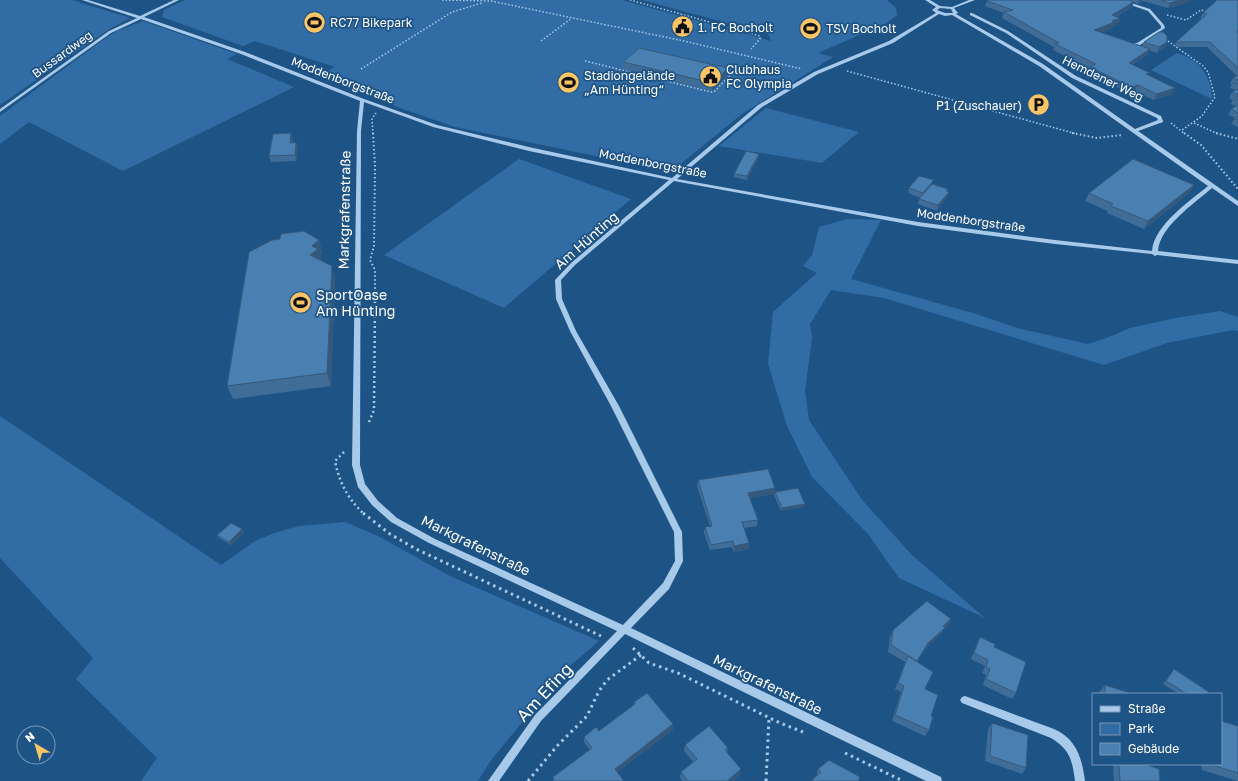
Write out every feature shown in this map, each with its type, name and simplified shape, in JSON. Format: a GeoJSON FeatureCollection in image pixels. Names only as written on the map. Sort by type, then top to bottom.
{"type":"FeatureCollection","features":[{"type":"Feature","properties":{"kind":"street","name":"Moddenborgstraße"},"geometry":{"type":"LineString","coordinates":[[84,0],[139,17],[243,53],[362,100],[456,132],[675,180],[964,231],[1155,254],[1238,262]]}},
{"type":"Feature","properties":{"kind":"street","name":"Bussardweg"},"geometry":{"type":"LineString","coordinates":[[0,111],[98,40],[139,17],[176,0]]}},
{"type":"Feature","properties":{"kind":"street","name":"Hemdener Weg"},"geometry":{"type":"LineString","coordinates":[[927,0],[939,10],[953,14],[1041,65],[1238,204]]}},
{"type":"Feature","properties":{"kind":"street"},"geometry":{"type":"LineString","coordinates":[[953,14],[956,12],[952,8],[973,0]]}},
{"type":"Feature","properties":{"kind":"street"},"geometry":{"type":"LineString","coordinates":[[1118,0],[1149,10],[1163,24],[1163,28],[1138,44],[1125,44]]}},
{"type":"Feature","properties":{"kind":"street","name":"Hemdener Weg"},"geometry":{"type":"LineString","coordinates":[[939,10],[952,8]]}},
{"type":"Feature","properties":{"kind":"street","name":"Am Hünting"},"geometry":{"type":"LineString","coordinates":[[625,630],[666,586],[679,561],[678,532],[622,420],[573,331],[559,299],[558,280],[573,264],[675,180],[747,116],[816,72],[891,42],[939,10]]}},
{"type":"Feature","properties":{"kind":"street","name":"Hemdener Weg"},"geometry":{"type":"LineString","coordinates":[[971,14],[1007,32],[1074,77],[1159,117]]}},
{"type":"Feature","properties":{"kind":"street","name":"Markgrafenstraße"},"geometry":{"type":"LineString","coordinates":[[362,100],[359,131],[356,465],[361,485],[375,503],[394,520],[472,560],[625,630],[937,781]]}},
{"type":"Feature","properties":{"kind":"street"},"geometry":{"type":"LineString","coordinates":[[1134,131],[1161,121],[1159,117]]}},
{"type":"Feature","properties":{"kind":"street"},"geometry":{"type":"LineString","coordinates":[[1155,254],[1156,242],[1162,230],[1211,186]]}},
{"type":"Feature","properties":{"kind":"street","name":"Am Efing"},"geometry":{"type":"LineString","coordinates":[[493,781],[538,718],[625,630]]}},
{"type":"Feature","properties":{"kind":"street"},"geometry":{"type":"LineString","coordinates":[[965,700],[1054,734],[1065,740],[1073,749],[1077,761],[1080,781]]}},
{"type":"Feature","properties":{"kind":"path"},"geometry":{"type":"LineString","coordinates":[[442,0],[484,2]]}},
{"type":"Feature","properties":{"kind":"path"},"geometry":{"type":"LineString","coordinates":[[488,0],[572,17],[816,72]]}},
{"type":"Feature","properties":{"kind":"path"},"geometry":{"type":"LineString","coordinates":[[630,0],[760,36],[760,40],[751,49]]}},
{"type":"Feature","properties":{"kind":"path"},"geometry":{"type":"LineString","coordinates":[[361,69],[452,12],[491,1]]}},
{"type":"Feature","properties":{"kind":"path"},"geometry":{"type":"LineString","coordinates":[[1149,10],[1186,20],[1201,10],[1214,14]]}},
{"type":"Feature","properties":{"kind":"path"},"geometry":{"type":"LineString","coordinates":[[540,41],[572,17]]}},
{"type":"Feature","properties":{"kind":"path"},"geometry":{"type":"LineString","coordinates":[[1158,32],[1178,50],[1194,59],[1208,72],[1215,97],[1206,112],[1194,123],[1182,130]]}},
{"type":"Feature","properties":{"kind":"path"},"geometry":{"type":"LineString","coordinates":[[584,61],[711,92],[715,92],[740,65]]}},
{"type":"Feature","properties":{"kind":"path"},"geometry":{"type":"LineString","coordinates":[[833,64],[857,74],[1069,132],[1097,138],[1116,137],[1134,131]]}},
{"type":"Feature","properties":{"kind":"path"},"geometry":{"type":"LineString","coordinates":[[676,84],[680,80]]}},
{"type":"Feature","properties":{"kind":"path"},"geometry":{"type":"LineString","coordinates":[[382,107],[372,119],[375,165],[374,246],[370,260],[375,270],[374,410],[366,428],[336,461],[337,471],[345,490],[364,515],[380,527],[446,564],[613,642],[632,647],[649,663],[685,676],[769,718],[807,733]]}},
{"type":"Feature","properties":{"kind":"path"},"geometry":{"type":"LineString","coordinates":[[1159,117],[1182,130],[1201,145],[1238,190]]}},
{"type":"Feature","properties":{"kind":"path"},"geometry":{"type":"LineString","coordinates":[[1194,123],[1221,135],[1238,139]]}},
{"type":"Feature","properties":{"kind":"path"},"geometry":{"type":"LineString","coordinates":[[528,781],[558,746],[587,716],[599,691],[607,680],[641,655]]}},
{"type":"Feature","properties":{"kind":"path"},"geometry":{"type":"LineString","coordinates":[[766,781],[769,718]]}},
{"type":"Feature","properties":{"kind":"path"},"geometry":{"type":"LineString","coordinates":[[844,752],[903,781]]}},
{"type":"Feature","properties":{"kind":"green space"},"geometry":{"type":"Polygon","coordinates":[[[0,0],[72,0],[130,18],[111,28],[0,105],[0,0]]]}},
{"type":"Feature","properties":{"kind":"green space","name":"Stadiongelände „Am Hünting“"},"geometry":{"type":"Polygon","coordinates":[[[185,0],[622,0],[771,41],[768,34],[642,0],[887,0],[896,8],[897,15],[887,23],[818,53],[833,57],[742,114],[677,167],[664,170],[455,127],[394,106],[392,98],[322,74],[335,67],[255,41],[243,46],[162,17],[164,10],[185,0]]]}},
{"type":"Feature","properties":{"kind":"green space"},"geometry":{"type":"Polygon","coordinates":[[[143,21],[237,54],[227,59],[294,87],[123,171],[29,122],[0,144],[0,116],[103,40],[117,31],[143,21]]]}},
{"type":"Feature","properties":{"kind":"green space"},"geometry":{"type":"Polygon","coordinates":[[[1177,53],[1192,60],[1202,70],[1209,83],[1212,99],[1151,70],[1177,53]]]}},
{"type":"Feature","properties":{"kind":"green space"},"geometry":{"type":"Polygon","coordinates":[[[766,108],[859,132],[822,163],[719,146],[766,108]]]}},
{"type":"Feature","properties":{"kind":"green space"},"geometry":{"type":"Polygon","coordinates":[[[519,159],[631,199],[504,308],[384,255],[519,159]]]}},
{"type":"Feature","properties":{"kind":"green space"},"geometry":{"type":"Polygon","coordinates":[[[847,219],[881,220],[851,279],[973,313],[1017,328],[1088,344],[1130,328],[1176,318],[1220,311],[1238,317],[1238,331],[1233,330],[1167,343],[1104,365],[884,298],[831,290],[810,324],[812,338],[805,391],[809,420],[863,501],[912,555],[985,618],[899,578],[868,534],[812,477],[787,426],[768,364],[773,312],[817,273],[803,266],[812,255],[819,227],[847,219]]]}},
{"type":"Feature","properties":{"kind":"green space"},"geometry":{"type":"Polygon","coordinates":[[[0,416],[221,565],[255,541],[274,533],[299,526],[345,522],[378,536],[450,576],[599,641],[564,671],[492,759],[478,781],[141,781],[157,758],[76,679],[93,658],[0,558],[0,416]]]}},
{"type":"Feature","properties":{"kind":"building"},"geometry":{"type":"Polygon","coordinates":[[[1129,0],[1134,2],[1112,15],[1120,18],[1112,21],[1115,22],[1094,30],[1150,49],[1129,63],[1150,73],[1146,74],[1175,88],[1157,94],[1138,85],[1131,87],[1090,67],[1096,64],[1055,44],[1059,43],[1004,12],[1013,10],[987,1],[1129,0]]]}},
{"type":"Feature","properties":{"kind":"building"},"geometry":{"type":"Polygon","coordinates":[[[1161,0],[1180,0],[1170,3],[1161,0]]]}},
{"type":"Feature","properties":{"kind":"building"},"geometry":{"type":"Polygon","coordinates":[[[1217,0],[1238,0],[1238,68],[1210,42],[1176,42],[1207,14],[1203,13],[1217,0]]]}},
{"type":"Feature","properties":{"kind":"building"},"geometry":{"type":"Polygon","coordinates":[[[1159,32],[1163,32],[1167,36],[1167,42],[1159,47],[1144,42],[1159,32]]]}},
{"type":"Feature","properties":{"kind":"building"},"geometry":{"type":"Polygon","coordinates":[[[639,48],[728,68],[713,83],[623,62],[639,48]]]}},
{"type":"Feature","properties":{"kind":"building"},"geometry":{"type":"Polygon","coordinates":[[[1238,75],[1238,80],[1233,78],[1238,75]]]}},
{"type":"Feature","properties":{"kind":"building"},"geometry":{"type":"Polygon","coordinates":[[[1238,89],[1238,95],[1232,92],[1238,89]]]}},
{"type":"Feature","properties":{"kind":"building"},"geometry":{"type":"Polygon","coordinates":[[[1238,105],[1238,113],[1231,109],[1238,105]]]}},
{"type":"Feature","properties":{"kind":"building"},"geometry":{"type":"Polygon","coordinates":[[[291,133],[290,143],[296,142],[295,155],[269,156],[273,134],[291,133]]]}},
{"type":"Feature","properties":{"kind":"building"},"geometry":{"type":"Polygon","coordinates":[[[746,151],[759,154],[747,176],[734,174],[746,151]]]}},
{"type":"Feature","properties":{"kind":"building"},"geometry":{"type":"Polygon","coordinates":[[[1133,159],[1194,185],[1148,221],[1111,206],[1113,204],[1089,193],[1133,159]]]}},
{"type":"Feature","properties":{"kind":"building"},"geometry":{"type":"Polygon","coordinates":[[[919,176],[934,180],[923,193],[909,188],[919,176]]]}},
{"type":"Feature","properties":{"kind":"building"},"geometry":{"type":"Polygon","coordinates":[[[932,184],[948,189],[946,191],[949,192],[938,205],[919,199],[932,184]]]}},
{"type":"Feature","properties":{"kind":"building"},"geometry":{"type":"Polygon","coordinates":[[[304,231],[319,240],[312,246],[318,249],[310,255],[332,266],[327,373],[227,386],[249,252],[272,240],[280,239],[281,234],[304,231]]]}},
{"type":"Feature","properties":{"kind":"building"},"geometry":{"type":"Polygon","coordinates":[[[768,469],[775,488],[748,493],[758,520],[742,522],[749,543],[734,546],[733,541],[711,545],[705,527],[712,526],[698,480],[768,469]]]}},
{"type":"Feature","properties":{"kind":"building"},"geometry":{"type":"Polygon","coordinates":[[[798,488],[805,504],[782,508],[775,492],[798,488]]]}},
{"type":"Feature","properties":{"kind":"building"},"geometry":{"type":"Polygon","coordinates":[[[231,523],[242,529],[229,542],[217,535],[231,523]]]}},
{"type":"Feature","properties":{"kind":"building"},"geometry":{"type":"Polygon","coordinates":[[[927,601],[951,619],[943,626],[945,628],[928,643],[917,661],[891,645],[893,630],[927,601]]]}},
{"type":"Feature","properties":{"kind":"building"},"geometry":{"type":"Polygon","coordinates":[[[980,637],[995,644],[994,647],[1026,662],[1016,693],[986,679],[990,669],[986,667],[988,660],[974,653],[980,637]]]}},
{"type":"Feature","properties":{"kind":"building"},"geometry":{"type":"Polygon","coordinates":[[[908,656],[933,672],[925,689],[938,695],[931,716],[933,717],[929,730],[895,715],[904,686],[898,683],[908,656]]]}},
{"type":"Feature","properties":{"kind":"building"},"geometry":{"type":"Polygon","coordinates":[[[1174,669],[1209,692],[1185,693],[1166,681],[1174,669]]]}},
{"type":"Feature","properties":{"kind":"building"},"geometry":{"type":"Polygon","coordinates":[[[1105,685],[1130,693],[1105,693],[1105,685]]]}},
{"type":"Feature","properties":{"kind":"building"},"geometry":{"type":"Polygon","coordinates":[[[647,693],[673,724],[615,769],[624,781],[552,781],[554,779],[553,777],[592,748],[584,737],[596,727],[599,731],[647,693]]]}},
{"type":"Feature","properties":{"kind":"building"},"geometry":{"type":"Polygon","coordinates":[[[1222,721],[1238,726],[1238,773],[1212,765],[1222,765],[1222,721]]]}},
{"type":"Feature","properties":{"kind":"building"},"geometry":{"type":"Polygon","coordinates":[[[992,723],[1028,735],[1026,768],[990,756],[992,723]]]}},
{"type":"Feature","properties":{"kind":"building"},"geometry":{"type":"Polygon","coordinates":[[[709,726],[728,748],[725,750],[741,769],[727,781],[688,781],[681,772],[697,759],[685,745],[709,726]]]}},
{"type":"Feature","properties":{"kind":"building"},"geometry":{"type":"Polygon","coordinates":[[[829,760],[860,777],[858,781],[811,781],[821,772],[818,769],[829,760]]]}},
{"type":"Feature","properties":{"kind":"building"},"geometry":{"type":"Polygon","coordinates":[[[1119,765],[1147,765],[1159,769],[1160,781],[1120,781],[1119,765]]]}},
{"type":"Feature","properties":{"kind":"place","name":"RC77 Bikepark"},"geometry":{"type":"Point","coordinates":[314,22]}},
{"type":"Feature","properties":{"kind":"place","name":"1. FC Bocholt"},"geometry":{"type":"Point","coordinates":[683,27]}},
{"type":"Feature","properties":{"kind":"place","name":"TSV Bocholt"},"geometry":{"type":"Point","coordinates":[811,28]}},
{"type":"Feature","properties":{"kind":"place","name":"Clubhaus FC Olympia"},"geometry":{"type":"Point","coordinates":[711,76]}},
{"type":"Feature","properties":{"kind":"place","name":"Stadiongelände „Am Hünting“"},"geometry":{"type":"Point","coordinates":[569,82]}},
{"type":"Feature","properties":{"kind":"place","name":"P1 (Zuschauer)"},"geometry":{"type":"Point","coordinates":[1038,105]}},
{"type":"Feature","properties":{"kind":"place","name":"SportOase Am Hünting"},"geometry":{"type":"Point","coordinates":[300,302]}}]}
